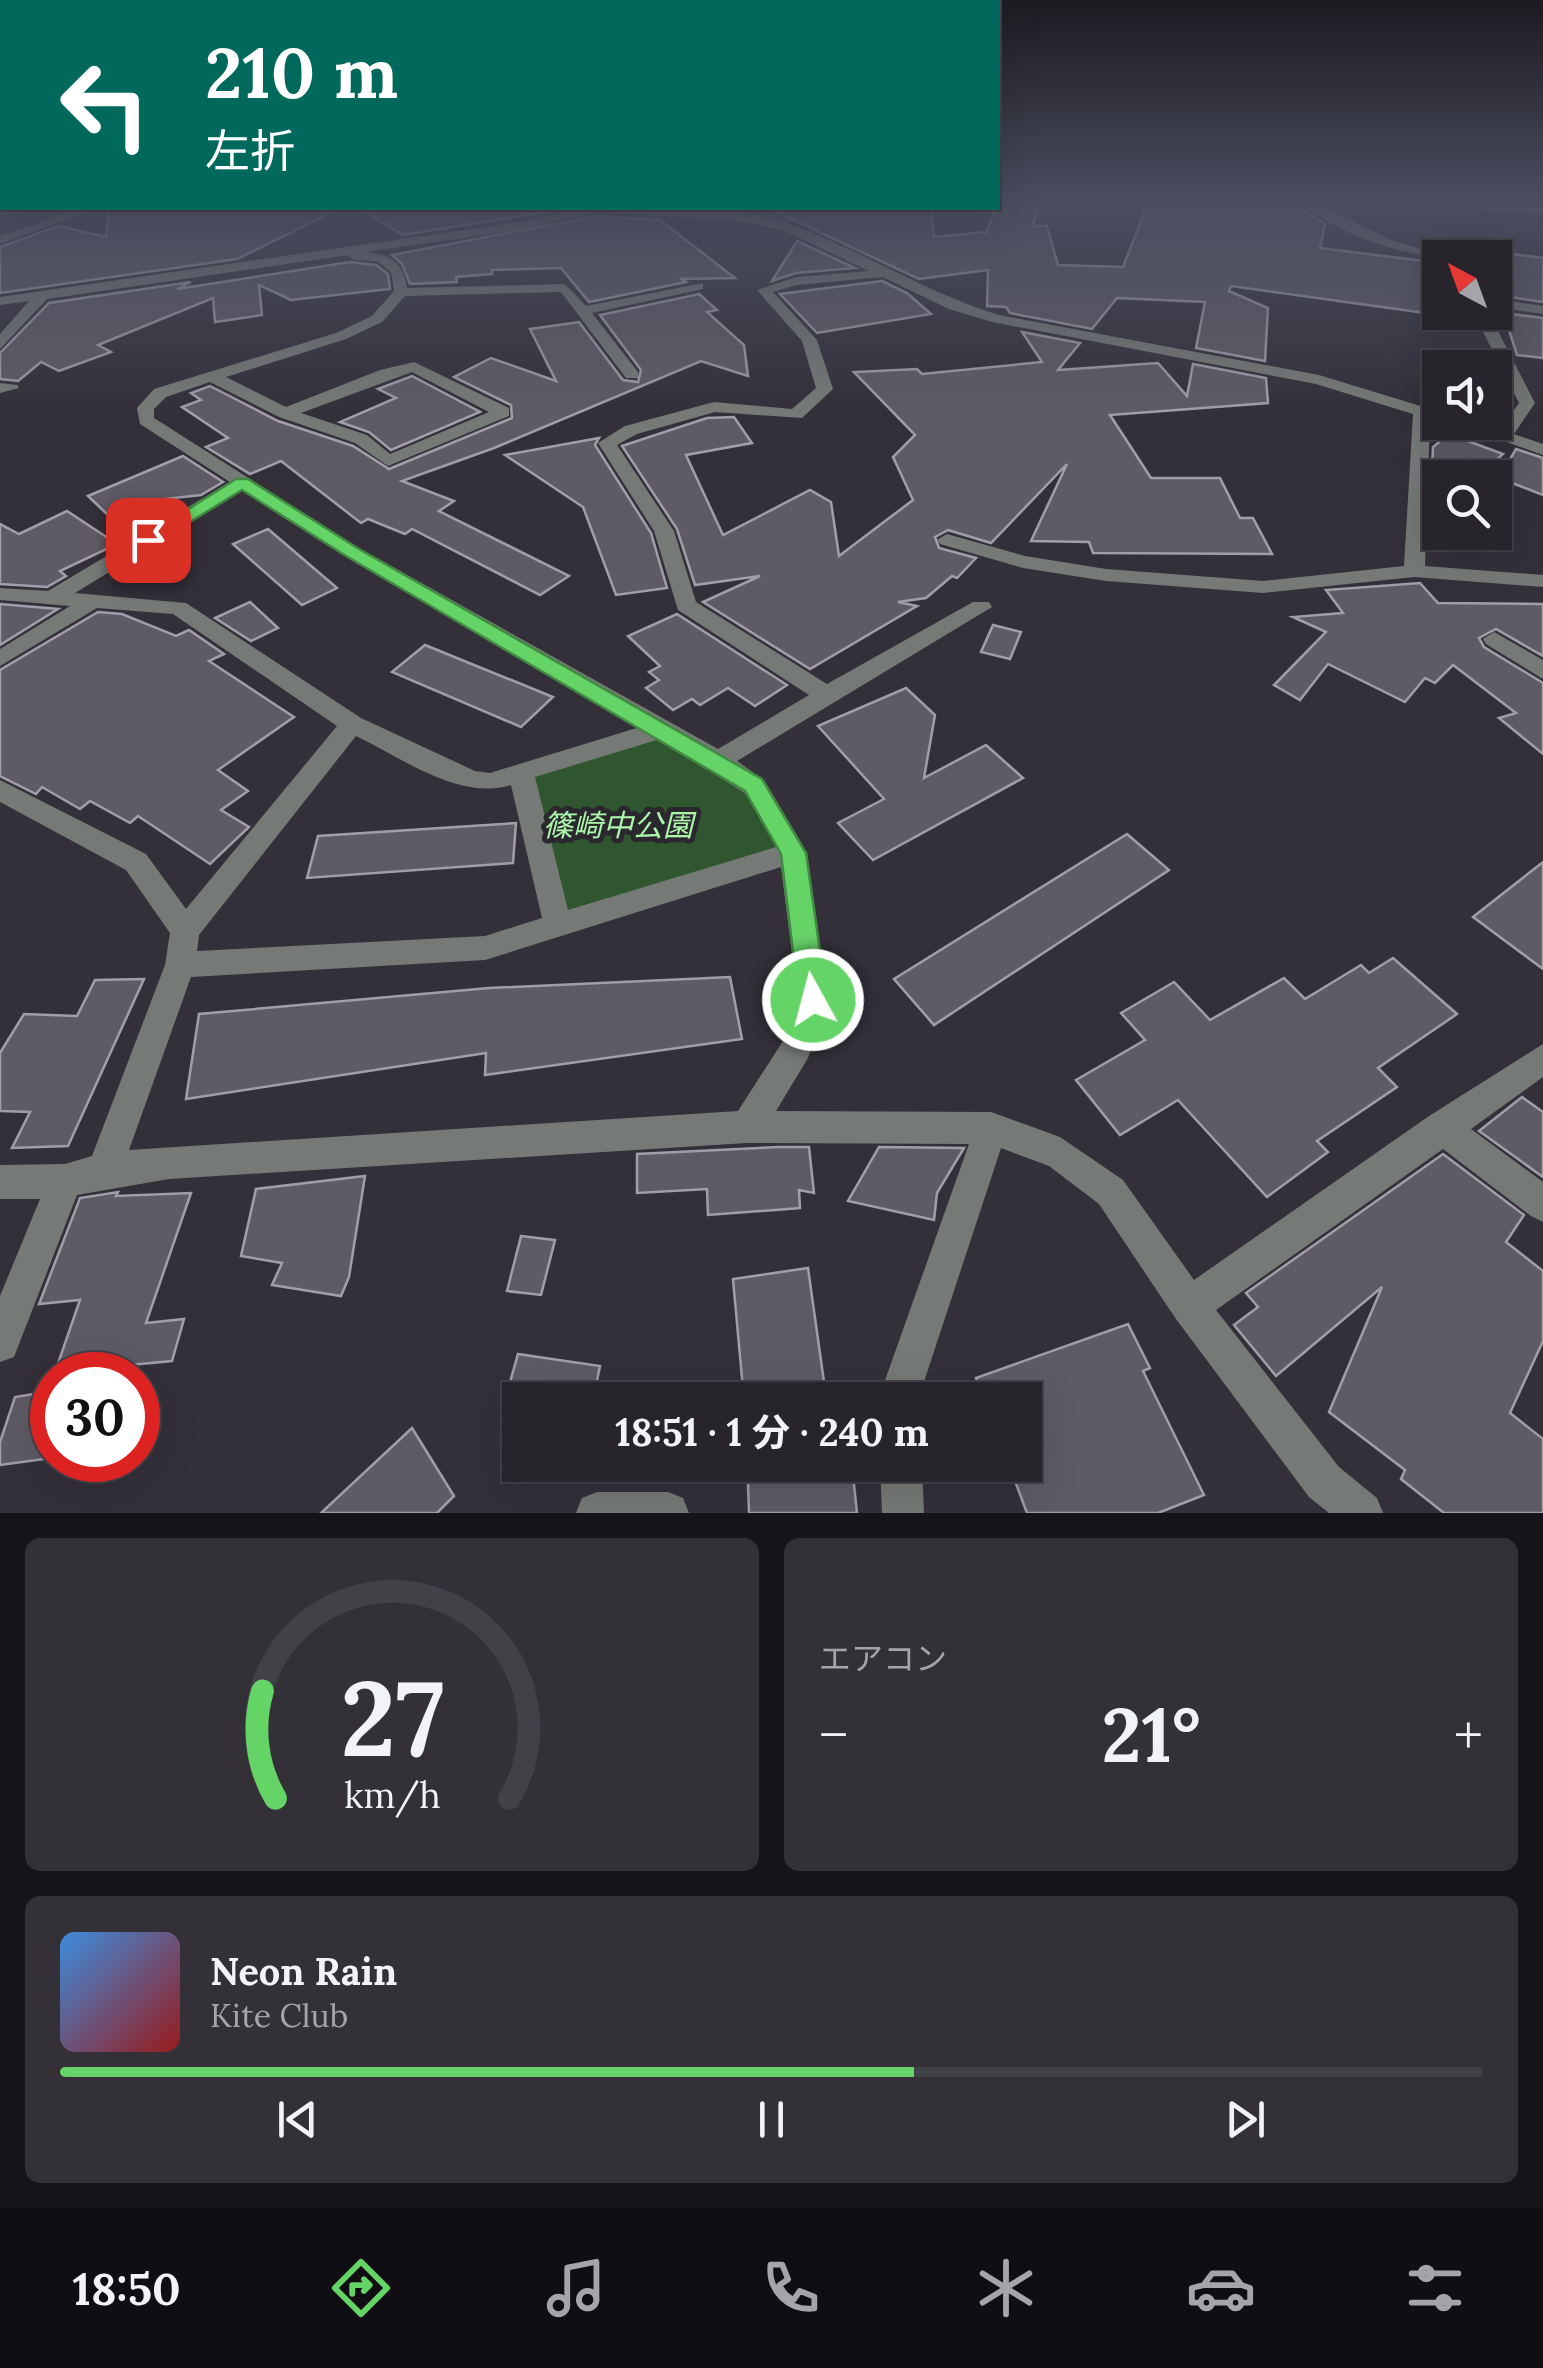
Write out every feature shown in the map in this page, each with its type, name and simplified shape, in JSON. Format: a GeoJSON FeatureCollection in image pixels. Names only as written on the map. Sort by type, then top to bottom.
{"type":"FeatureCollection","features":[{"type":"Feature","properties":{"kind":"street"},"geometry":{"type":"LineString","coordinates":[[0,300],[215,271]]}},
{"type":"Feature","properties":{"kind":"street"},"geometry":{"type":"LineString","coordinates":[[397,271],[401,292],[378,320],[341,336],[160,393],[145,408],[146,420],[352,552],[718,761],[755,786],[793,853],[813,1000],[797,1048],[747,1128]]}},
{"type":"Feature","properties":{"kind":"street"},"geometry":{"type":"LineString","coordinates":[[873,271],[954,306],[997,318],[1301,376],[1422,411]]}},
{"type":"Feature","properties":{"kind":"street"},"geometry":{"type":"LineString","coordinates":[[826,695],[686,605],[664,531],[607,443],[631,430],[714,407],[796,414],[825,389],[809,340],[764,290],[796,281],[880,274]]}},
{"type":"Feature","properties":{"kind":"street"},"geometry":{"type":"LineString","coordinates":[[583,312],[698,286]]}},
{"type":"Feature","properties":{"kind":"street"},"geometry":{"type":"LineString","coordinates":[[401,292],[565,288],[632,375]]}},
{"type":"Feature","properties":{"kind":"street"},"geometry":{"type":"LineString","coordinates":[[0,344],[42,294]]}},
{"type":"Feature","properties":{"kind":"street"},"geometry":{"type":"LineString","coordinates":[[1512,305],[1543,310]]}},
{"type":"Feature","properties":{"kind":"street"},"geometry":{"type":"LineString","coordinates":[[208,376],[286,413],[361,439],[388,460],[503,412],[414,367],[386,373],[286,413]]}},
{"type":"Feature","properties":{"kind":"street"},"geometry":{"type":"LineString","coordinates":[[1512,374],[1527,403],[1512,425]]}},
{"type":"Feature","properties":{"kind":"street"},"geometry":{"type":"LineString","coordinates":[[1512,439],[1543,450]]}},
{"type":"Feature","properties":{"kind":"street"},"geometry":{"type":"LineString","coordinates":[[1414,571],[1428,440]]}},
{"type":"Feature","properties":{"kind":"street"},"geometry":{"type":"LineString","coordinates":[[54,597],[242,482]]}},
{"type":"Feature","properties":{"kind":"street"},"geometry":{"type":"LineString","coordinates":[[947,540],[1023,562],[1106,575],[1263,587],[1414,571],[1543,581]]}},
{"type":"Feature","properties":{"kind":"street"},"geometry":{"type":"LineString","coordinates":[[0,594],[178,608],[352,724],[471,780],[490,782],[660,730]]}},
{"type":"Feature","properties":{"kind":"street"},"geometry":{"type":"LineString","coordinates":[[0,659],[96,600]]}},
{"type":"Feature","properties":{"kind":"street"},"geometry":{"type":"LineString","coordinates":[[718,761],[982,606]]}},
{"type":"Feature","properties":{"kind":"street"},"geometry":{"type":"LineString","coordinates":[[1494,639],[1543,671]]}},
{"type":"Feature","properties":{"kind":"street"},"geometry":{"type":"LineString","coordinates":[[104,1170],[180,965],[185,931],[352,724]]}},
{"type":"Feature","properties":{"kind":"street"},"geometry":{"type":"LineString","coordinates":[[521,772],[558,926]]}},
{"type":"Feature","properties":{"kind":"street"},"geometry":{"type":"LineString","coordinates":[[0,790],[136,862],[185,931]]}},
{"type":"Feature","properties":{"kind":"street"},"geometry":{"type":"LineString","coordinates":[[180,965],[485,948],[793,853]]}},
{"type":"Feature","properties":{"kind":"street"},"geometry":{"type":"LineString","coordinates":[[1188,1306],[1441,1126],[1543,1059]]}},
{"type":"Feature","properties":{"kind":"street"},"geometry":{"type":"LineString","coordinates":[[1441,1126],[1543,1204]]}},
{"type":"Feature","properties":{"kind":"street"},"geometry":{"type":"LineString","coordinates":[[0,1182],[66,1181],[104,1170],[169,1162],[747,1128],[991,1128],[1060,1154],[1112,1192],[1188,1306],[1324,1482],[1362,1513]]}},
{"type":"Feature","properties":{"kind":"street"},"geometry":{"type":"LineString","coordinates":[[904,1382],[991,1128]]}},
{"type":"Feature","properties":{"kind":"street"},"geometry":{"type":"LineString","coordinates":[[0,1342],[66,1181]]}},
{"type":"Feature","properties":{"kind":"street"},"geometry":{"type":"LineString","coordinates":[[902,1482],[903,1513]]}},
{"type":"Feature","properties":{"kind":"street"},"geometry":{"type":"LineString","coordinates":[[597,1513],[668,1513]]}},
{"type":"Feature","properties":{"kind":"green space","name":"篠崎中公園"},"geometry":{"type":"Polygon","coordinates":[[[660,730],[754,785],[793,853],[558,926],[521,772],[660,730]]]}},
{"type":"Feature","properties":{"kind":"building"},"geometry":{"type":"Polygon","coordinates":[[[0,271],[156,271],[0,293],[0,271]]]}},
{"type":"Feature","properties":{"kind":"building"},"geometry":{"type":"Polygon","coordinates":[[[295,271],[383,271],[388,274],[390,289],[291,300],[259,285],[262,315],[215,322],[213,298],[98,345],[111,352],[59,371],[41,362],[18,381],[0,379],[0,353],[49,303],[191,282],[177,289],[295,271]]]}},
{"type":"Feature","properties":{"kind":"building"},"geometry":{"type":"Polygon","coordinates":[[[405,271],[492,271],[492,274],[456,277],[457,282],[410,284],[405,271]]]}},
{"type":"Feature","properties":{"kind":"building"},"geometry":{"type":"Polygon","coordinates":[[[563,271],[725,271],[735,278],[682,279],[686,282],[589,302],[563,271]]]}},
{"type":"Feature","properties":{"kind":"building"},"geometry":{"type":"Polygon","coordinates":[[[778,271],[824,271],[796,273],[772,281],[778,271]]]}},
{"type":"Feature","properties":{"kind":"building"},"geometry":{"type":"Polygon","coordinates":[[[901,271],[983,271],[919,279],[901,271]]]}},
{"type":"Feature","properties":{"kind":"building"},"geometry":{"type":"Polygon","coordinates":[[[988,271],[1422,271],[1422,313],[1231,286],[1229,291],[1268,308],[1265,361],[1196,348],[1205,302],[1117,298],[1092,329],[1010,313],[1006,307],[987,306],[988,271]]]}},
{"type":"Feature","properties":{"kind":"building"},"geometry":{"type":"Polygon","coordinates":[[[1512,271],[1543,271],[1543,302],[1512,297],[1512,271]]]}},
{"type":"Feature","properties":{"kind":"building"},"geometry":{"type":"Polygon","coordinates":[[[882,281],[907,293],[931,314],[817,333],[780,294],[882,281]]]}},
{"type":"Feature","properties":{"kind":"building"},"geometry":{"type":"Polygon","coordinates":[[[699,294],[717,310],[707,312],[744,345],[748,376],[701,361],[494,448],[402,481],[454,501],[439,511],[569,576],[540,595],[412,529],[405,534],[368,519],[361,523],[281,461],[250,474],[206,447],[228,438],[182,407],[201,400],[191,393],[210,386],[278,421],[353,446],[389,469],[512,418],[511,405],[454,377],[491,358],[556,381],[530,329],[579,322],[623,380],[638,382],[641,370],[600,315],[699,294]]]}},
{"type":"Feature","properties":{"kind":"building"},"geometry":{"type":"Polygon","coordinates":[[[1512,314],[1543,318],[1543,358],[1517,355],[1509,330],[1512,330],[1512,314]]]}},
{"type":"Feature","properties":{"kind":"building"},"geometry":{"type":"Polygon","coordinates":[[[1022,332],[1080,343],[1058,370],[1158,363],[1187,396],[1193,364],[1266,378],[1268,403],[1110,415],[1151,478],[1220,478],[1240,518],[1253,518],[1272,554],[1093,553],[1089,542],[1031,541],[1067,464],[991,543],[948,530],[935,537],[939,548],[976,558],[957,578],[952,576],[926,598],[898,602],[917,606],[810,669],[703,602],[760,576],[695,585],[677,529],[622,446],[707,418],[734,417],[752,443],[686,455],[723,535],[810,490],[831,502],[839,556],[913,500],[893,457],[915,435],[854,372],[917,369],[922,374],[1042,362],[1022,332]]]}},
{"type":"Feature","properties":{"kind":"building"},"geometry":{"type":"Polygon","coordinates":[[[412,376],[480,412],[391,450],[369,432],[340,422],[396,398],[378,389],[412,376]]]}},
{"type":"Feature","properties":{"kind":"building"},"geometry":{"type":"Polygon","coordinates":[[[599,438],[595,445],[651,533],[667,588],[616,595],[583,507],[505,455],[599,438]]]}},
{"type":"Feature","properties":{"kind":"building"},"geometry":{"type":"Polygon","coordinates":[[[1442,440],[1465,440],[1503,454],[1496,460],[1432,460],[1433,447],[1442,440]]]}},
{"type":"Feature","properties":{"kind":"building"},"geometry":{"type":"Polygon","coordinates":[[[1516,449],[1543,458],[1543,495],[1512,483],[1510,460],[1516,449]]]}},
{"type":"Feature","properties":{"kind":"building"},"geometry":{"type":"Polygon","coordinates":[[[183,456],[223,482],[201,495],[156,500],[111,518],[88,496],[183,456]]]}},
{"type":"Feature","properties":{"kind":"building"},"geometry":{"type":"Polygon","coordinates":[[[67,511],[117,544],[60,571],[66,576],[47,587],[0,584],[0,524],[19,534],[67,511]]]}},
{"type":"Feature","properties":{"kind":"building"},"geometry":{"type":"Polygon","coordinates":[[[268,529],[337,588],[302,605],[233,544],[268,529]]]}},
{"type":"Feature","properties":{"kind":"building"},"geometry":{"type":"Polygon","coordinates":[[[1420,583],[1438,603],[1543,604],[1543,656],[1496,629],[1479,638],[1484,647],[1543,683],[1543,754],[1499,718],[1516,713],[1453,665],[1435,683],[1425,678],[1405,702],[1328,664],[1300,700],[1274,685],[1326,632],[1293,617],[1343,613],[1326,590],[1420,583]]]}},
{"type":"Feature","properties":{"kind":"building"},"geometry":{"type":"Polygon","coordinates":[[[250,602],[278,628],[251,641],[215,618],[250,602]]]}},
{"type":"Feature","properties":{"kind":"building"},"geometry":{"type":"Polygon","coordinates":[[[0,604],[58,609],[0,645],[0,604]]]}},
{"type":"Feature","properties":{"kind":"building"},"geometry":{"type":"Polygon","coordinates":[[[98,612],[122,614],[176,636],[189,630],[224,654],[209,661],[294,717],[218,770],[248,791],[221,810],[249,827],[210,864],[138,816],[130,823],[90,801],[80,809],[42,787],[36,794],[0,776],[0,670],[98,612]]]}},
{"type":"Feature","properties":{"kind":"building"},"geometry":{"type":"Polygon","coordinates":[[[677,614],[787,685],[755,706],[728,688],[700,705],[692,699],[673,710],[646,688],[659,680],[649,672],[660,666],[628,636],[677,614]]]}},
{"type":"Feature","properties":{"kind":"building"},"geometry":{"type":"Polygon","coordinates":[[[993,625],[1021,632],[1010,659],[981,652],[993,625]]]}},
{"type":"Feature","properties":{"kind":"building"},"geometry":{"type":"Polygon","coordinates":[[[425,645],[553,697],[521,727],[392,672],[425,645]]]}},
{"type":"Feature","properties":{"kind":"building"},"geometry":{"type":"Polygon","coordinates":[[[906,688],[935,715],[924,778],[986,745],[1023,778],[873,860],[838,823],[884,799],[818,726],[906,688]]]}},
{"type":"Feature","properties":{"kind":"building"},"geometry":{"type":"Polygon","coordinates":[[[516,823],[513,863],[307,878],[318,836],[516,823]]]}},
{"type":"Feature","properties":{"kind":"building"},"geometry":{"type":"Polygon","coordinates":[[[1127,834],[1169,870],[934,1025],[894,979],[1127,834]]]}},
{"type":"Feature","properties":{"kind":"building"},"geometry":{"type":"Polygon","coordinates":[[[1543,862],[1543,969],[1473,917],[1543,862]]]}},
{"type":"Feature","properties":{"kind":"building"},"geometry":{"type":"Polygon","coordinates":[[[1393,958],[1457,1014],[1378,1068],[1397,1087],[1317,1141],[1328,1152],[1267,1197],[1178,1100],[1120,1135],[1076,1080],[1145,1040],[1121,1013],[1174,982],[1210,1020],[1284,978],[1305,999],[1361,965],[1369,973],[1393,958]]]}},
{"type":"Feature","properties":{"kind":"building"},"geometry":{"type":"Polygon","coordinates":[[[730,977],[742,1039],[485,1075],[486,1053],[186,1099],[199,1014],[489,988],[730,977]]]}},
{"type":"Feature","properties":{"kind":"building"},"geometry":{"type":"Polygon","coordinates":[[[144,979],[68,1146],[12,1148],[30,1112],[0,1111],[0,1053],[24,1014],[77,1016],[95,980],[144,979]]]}},
{"type":"Feature","properties":{"kind":"building"},"geometry":{"type":"Polygon","coordinates":[[[1522,1097],[1543,1112],[1543,1177],[1479,1131],[1522,1097]]]}},
{"type":"Feature","properties":{"kind":"building"},"geometry":{"type":"Polygon","coordinates":[[[809,1147],[814,1193],[799,1190],[800,1208],[708,1215],[707,1189],[637,1193],[637,1154],[809,1147]]]}},
{"type":"Feature","properties":{"kind":"building"},"geometry":{"type":"Polygon","coordinates":[[[879,1147],[964,1148],[937,1193],[934,1220],[848,1201],[879,1147]]]}},
{"type":"Feature","properties":{"kind":"building"},"geometry":{"type":"Polygon","coordinates":[[[1443,1154],[1524,1215],[1506,1242],[1543,1271],[1543,1341],[1510,1413],[1543,1439],[1543,1513],[1444,1513],[1401,1479],[1405,1470],[1329,1412],[1382,1287],[1276,1376],[1234,1325],[1258,1307],[1246,1293],[1443,1154]]]}},
{"type":"Feature","properties":{"kind":"building"},"geometry":{"type":"Polygon","coordinates":[[[365,1176],[349,1277],[341,1296],[272,1285],[282,1263],[241,1256],[256,1189],[365,1176]]]}},
{"type":"Feature","properties":{"kind":"building"},"geometry":{"type":"Polygon","coordinates":[[[118,1192],[116,1196],[191,1193],[146,1323],[184,1319],[172,1361],[160,1362],[160,1352],[62,1352],[80,1300],[39,1304],[80,1198],[118,1192]]]}},
{"type":"Feature","properties":{"kind":"building"},"geometry":{"type":"Polygon","coordinates":[[[521,1236],[555,1240],[541,1295],[507,1291],[521,1236]]]}},
{"type":"Feature","properties":{"kind":"building"},"geometry":{"type":"Polygon","coordinates":[[[808,1268],[824,1382],[742,1382],[733,1279],[808,1268]]]}},
{"type":"Feature","properties":{"kind":"building"},"geometry":{"type":"Polygon","coordinates":[[[1128,1324],[1150,1368],[1143,1371],[1204,1495],[1158,1513],[1027,1513],[1015,1482],[1042,1482],[1042,1382],[977,1382],[976,1378],[1128,1324]]]}},
{"type":"Feature","properties":{"kind":"building"},"geometry":{"type":"Polygon","coordinates":[[[518,1354],[600,1366],[597,1382],[510,1382],[518,1354]]]}},
{"type":"Feature","properties":{"kind":"building"},"geometry":{"type":"Polygon","coordinates":[[[30,1395],[30,1461],[0,1465],[0,1442],[15,1397],[30,1395]]]}},
{"type":"Feature","properties":{"kind":"building"},"geometry":{"type":"Polygon","coordinates":[[[412,1428],[454,1496],[437,1513],[321,1513],[412,1428]]]}},
{"type":"Feature","properties":{"kind":"building"},"geometry":{"type":"Polygon","coordinates":[[[854,1482],[857,1513],[749,1513],[748,1484],[854,1482]]]}},
{"type":"Feature","properties":{"kind":"route"},"geometry":{"type":"LineString","coordinates":[[148,540],[242,482],[352,552],[754,785],[793,853],[813,1000]]}}]}
